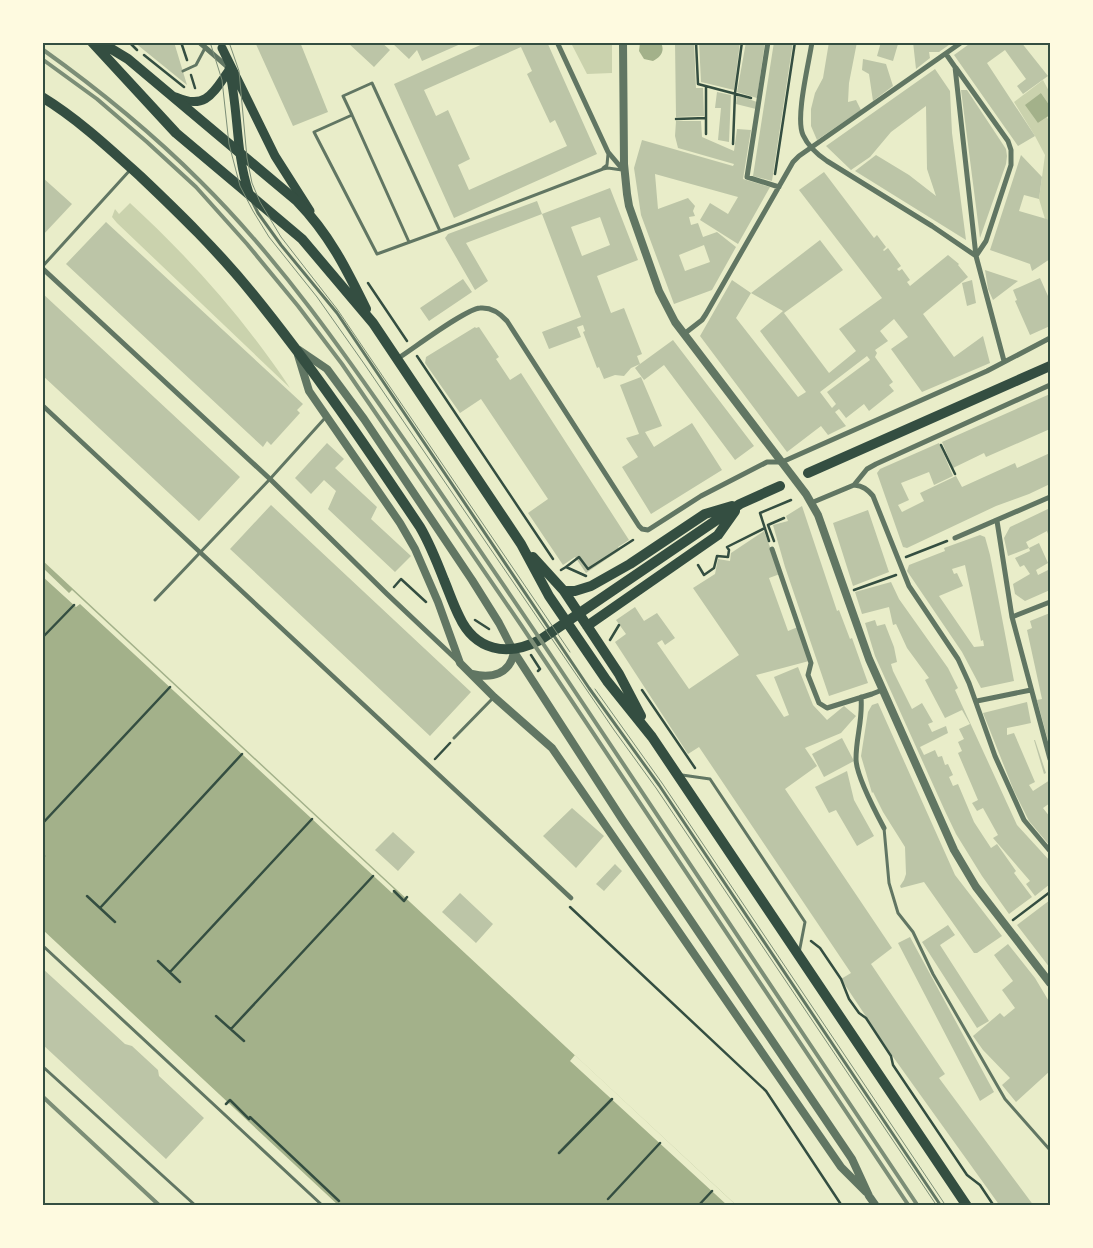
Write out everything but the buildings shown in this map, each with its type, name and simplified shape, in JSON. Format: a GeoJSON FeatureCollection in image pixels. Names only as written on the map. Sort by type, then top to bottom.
{"type":"FeatureCollection","features":[{"type":"Feature","properties":{"kind":"main road"},"geometry":{"type":"LineString","coordinates":[[92,42],[176,133],[249,193],[302,240],[373,323],[521,544],[550,596],[607,682],[652,736]]}},
{"type":"Feature","properties":{"kind":"main road"},"geometry":{"type":"LineString","coordinates":[[100,42],[128,59],[297,201],[320,226]]}},
{"type":"Feature","properties":{"kind":"main road"},"geometry":{"type":"LineString","coordinates":[[221,45],[230,69],[241,166],[249,193]]}},
{"type":"Feature","properties":{"kind":"main road"},"geometry":{"type":"LineString","coordinates":[[221,45],[275,156],[342,259],[373,323]]}},
{"type":"Feature","properties":{"kind":"main road"},"geometry":{"type":"LineString","coordinates":[[164,90],[190,102],[207,99],[212,95],[230,69]]}},
{"type":"Feature","properties":{"kind":"main road"},"geometry":{"type":"LineString","coordinates":[[42,97],[71,117],[132,169],[189,223],[252,292],[296,348],[378,465],[428,541],[459,617],[476,639],[486,645],[502,649],[518,649],[540,640],[740,504]]}},
{"type":"Feature","properties":{"kind":"main road"},"geometry":{"type":"LineString","coordinates":[[808,473],[1050,366]]}},
{"type":"Feature","properties":{"kind":"main road"},"geometry":{"type":"LineString","coordinates":[[564,591],[574,591],[592,586],[630,564],[705,514],[740,504],[780,486]]}},
{"type":"Feature","properties":{"kind":"main road"},"geometry":{"type":"LineString","coordinates":[[587,626],[718,535],[740,504]]}},
{"type":"Feature","properties":{"kind":"main road"},"geometry":{"type":"LineString","coordinates":[[521,544],[564,591],[619,674],[652,736],[967,1206]]}},
{"type":"Feature","properties":{"kind":"main road"},"geometry":{"type":"LineString","coordinates":[[550,596],[582,625],[587,626]]}},
{"type":"Feature","properties":{"kind":"street"},"geometry":{"type":"LineString","coordinates":[[199,42],[230,69]]}},
{"type":"Feature","properties":{"kind":"street"},"geometry":{"type":"LineString","coordinates":[[557,42],[608,152],[624,171]]}},
{"type":"Feature","properties":{"kind":"street"},"geometry":{"type":"LineString","coordinates":[[623,42],[624,171],[629,206],[659,291],[670,315],[806,494],[825,531],[865,650],[947,837],[976,887],[1050,983]]}},
{"type":"Feature","properties":{"kind":"street"},"geometry":{"type":"LineString","coordinates":[[768,42],[747,177],[779,187]]}},
{"type":"Feature","properties":{"kind":"street"},"geometry":{"type":"LineString","coordinates":[[812,42],[800,121],[804,136],[812,148],[827,162],[932,226],[976,256]]}},
{"type":"Feature","properties":{"kind":"street"},"geometry":{"type":"LineString","coordinates":[[684,334],[702,320],[706,314],[793,162],[962,42]]}},
{"type":"Feature","properties":{"kind":"street"},"geometry":{"type":"LineString","coordinates":[[946,54],[1008,141],[1011,150],[1011,165],[986,241],[976,256]]}},
{"type":"Feature","properties":{"kind":"street"},"geometry":{"type":"LineString","coordinates":[[955,67],[976,256],[1004,361]]}},
{"type":"Feature","properties":{"kind":"street"},"geometry":{"type":"LineString","coordinates":[[42,268],[270,479],[494,697],[552,748],[807,1119],[841,1167],[876,1206]]}},
{"type":"Feature","properties":{"kind":"street"},"geometry":{"type":"LineString","coordinates":[[397,359],[473,309],[489,308],[496,311],[507,321],[639,526],[645,530],[652,528],[701,496],[767,462],[782,462],[987,370],[1050,338]]}},
{"type":"Feature","properties":{"kind":"street"},"geometry":{"type":"LineString","coordinates":[[296,348],[309,391],[400,523],[415,549],[438,602],[460,663]]}},
{"type":"Feature","properties":{"kind":"street"},"geometry":{"type":"LineString","coordinates":[[296,348],[327,369],[364,419],[477,587],[514,652],[622,819],[852,1159],[869,1196]]}},
{"type":"Feature","properties":{"kind":"street"},"geometry":{"type":"LineString","coordinates":[[811,503],[854,485],[868,469],[1050,385]]}},
{"type":"Feature","properties":{"kind":"street"},"geometry":{"type":"LineString","coordinates":[[42,405],[571,898]]}},
{"type":"Feature","properties":{"kind":"street"},"geometry":{"type":"LineString","coordinates":[[854,485],[862,486],[873,496],[902,573],[922,607],[958,659],[977,701],[981,720],[995,756],[1024,820],[1050,852]]}},
{"type":"Feature","properties":{"kind":"street"},"geometry":{"type":"LineString","coordinates":[[956,538],[1050,497]]}},
{"type":"Feature","properties":{"kind":"street"},"geometry":{"type":"LineString","coordinates":[[996,521],[1012,617],[1050,759]]}},
{"type":"Feature","properties":{"kind":"street"},"geometry":{"type":"LineString","coordinates":[[772,549],[812,663],[808,675],[819,703],[827,708],[882,690]]}},
{"type":"Feature","properties":{"kind":"street"},"geometry":{"type":"LineString","coordinates":[[1012,617],[1050,602]]}},
{"type":"Feature","properties":{"kind":"street"},"geometry":{"type":"LineString","coordinates":[[470,673],[483,677],[499,673],[509,666],[513,660],[514,652]]}},
{"type":"Feature","properties":{"kind":"street"},"geometry":{"type":"LineString","coordinates":[[977,701],[1031,690]]}},
{"type":"Feature","properties":{"kind":"street"},"geometry":{"type":"LineString","coordinates":[[861,697],[862,714],[856,762],[869,798],[884,828]]}},
{"type":"Feature","properties":{"kind":"street"},"geometry":{"type":"LineString","coordinates":[[608,827],[622,819]]}},
{"type":"Feature","properties":{"kind":"street"},"geometry":{"type":"LineString","coordinates":[[734,1011],[746,1003]]}},
{"type":"Feature","properties":{"kind":"street"},"geometry":{"type":"LineString","coordinates":[[807,1119],[820,1111]]}},
{"type":"Feature","properties":{"kind":"lane"},"geometry":{"type":"LineString","coordinates":[[183,71],[196,65],[205,48]]}},
{"type":"Feature","properties":{"kind":"lane"},"geometry":{"type":"LineString","coordinates":[[409,242],[343,96],[372,83],[440,231]]}},
{"type":"Feature","properties":{"kind":"lane"},"geometry":{"type":"LineString","coordinates":[[352,115],[314,132],[376,254],[603,169],[624,171]]}},
{"type":"Feature","properties":{"kind":"lane"},"geometry":{"type":"LineString","coordinates":[[603,169],[607,165],[608,152]]}},
{"type":"Feature","properties":{"kind":"lane"},"geometry":{"type":"LineString","coordinates":[[42,268],[132,169]]}},
{"type":"Feature","properties":{"kind":"lane"},"geometry":{"type":"LineString","coordinates":[[249,193],[258,213],[281,245],[337,313],[584,680],[659,786],[941,1206]]}},
{"type":"Feature","properties":{"kind":"lane"},"geometry":{"type":"LineString","coordinates":[[155,600],[326,417]]}},
{"type":"Feature","properties":{"kind":"lane"},"geometry":{"type":"LineString","coordinates":[[454,738],[494,697]]}},
{"type":"Feature","properties":{"kind":"lane"},"geometry":{"type":"LineString","coordinates":[[678,775],[710,780],[805,922],[799,956]]}},
{"type":"Feature","properties":{"kind":"lane"},"geometry":{"type":"LineString","coordinates":[[884,828],[889,883],[898,913],[913,932],[933,974],[1005,1100],[1050,1150]]}},
{"type":"Feature","properties":{"kind":"lane"},"geometry":{"type":"LineString","coordinates":[[42,945],[323,1206]]}},
{"type":"Feature","properties":{"kind":"lane"},"geometry":{"type":"LineString","coordinates":[[42,1066],[196,1206]]}},
{"type":"Feature","properties":{"kind":"path"},"geometry":{"type":"LineString","coordinates":[[129,42],[188,91],[195,88],[207,99]]}},
{"type":"Feature","properties":{"kind":"path"},"geometry":{"type":"LineString","coordinates":[[696,42],[698,84],[759,100]]}},
{"type":"Feature","properties":{"kind":"path"},"geometry":{"type":"LineString","coordinates":[[733,144],[735,93],[742,42]]}},
{"type":"Feature","properties":{"kind":"path"},"geometry":{"type":"LineString","coordinates":[[773,185],[796,42]]}},
{"type":"Feature","properties":{"kind":"path"},"geometry":{"type":"LineString","coordinates":[[706,87],[706,134]]}},
{"type":"Feature","properties":{"kind":"path"},"geometry":{"type":"LineString","coordinates":[[676,119],[706,118]]}},
{"type":"Feature","properties":{"kind":"path"},"geometry":{"type":"LineString","coordinates":[[938,437],[955,474]]}},
{"type":"Feature","properties":{"kind":"path"},"geometry":{"type":"LineString","coordinates":[[784,518],[768,524],[777,548],[772,549],[760,514],[791,500]]}},
{"type":"Feature","properties":{"kind":"path"},"geometry":{"type":"LineString","coordinates":[[698,565],[704,575],[714,568],[716,556],[728,557],[729,550],[727,547],[765,528]]}},
{"type":"Feature","properties":{"kind":"path"},"geometry":{"type":"LineString","coordinates":[[898,560],[956,538]]}},
{"type":"Feature","properties":{"kind":"path"},"geometry":{"type":"LineString","coordinates":[[561,570],[579,557],[588,569],[633,540]]}},
{"type":"Feature","properties":{"kind":"path"},"geometry":{"type":"LineString","coordinates":[[566,567],[587,576]]}},
{"type":"Feature","properties":{"kind":"path"},"geometry":{"type":"LineString","coordinates":[[845,593],[902,573]]}},
{"type":"Feature","properties":{"kind":"path"},"geometry":{"type":"LineString","coordinates":[[42,638],[74,605]]}},
{"type":"Feature","properties":{"kind":"path"},"geometry":{"type":"LineString","coordinates":[[42,824],[170,687]]}},
{"type":"Feature","properties":{"kind":"path"},"geometry":{"type":"LineString","coordinates":[[429,765],[454,738]]}},
{"type":"Feature","properties":{"kind":"path"},"geometry":{"type":"LineString","coordinates":[[100,908],[242,754]]}},
{"type":"Feature","properties":{"kind":"path"},"geometry":{"type":"LineString","coordinates":[[170,972],[312,819]]}},
{"type":"Feature","properties":{"kind":"path"},"geometry":{"type":"LineString","coordinates":[[231,1029],[373,876]]}},
{"type":"Feature","properties":{"kind":"path"},"geometry":{"type":"LineString","coordinates":[[394,891],[404,901],[407,897]]}},
{"type":"Feature","properties":{"kind":"path"},"geometry":{"type":"LineString","coordinates":[[1012,921],[1050,892]]}},
{"type":"Feature","properties":{"kind":"path"},"geometry":{"type":"LineString","coordinates":[[87,896],[115,922]]}},
{"type":"Feature","properties":{"kind":"path"},"geometry":{"type":"LineString","coordinates":[[566,904],[766,1091],[842,1206]]}},
{"type":"Feature","properties":{"kind":"path"},"geometry":{"type":"LineString","coordinates":[[158,960],[180,982]]}},
{"type":"Feature","properties":{"kind":"path"},"geometry":{"type":"LineString","coordinates":[[216,1016],[244,1041]]}},
{"type":"Feature","properties":{"kind":"path"},"geometry":{"type":"LineString","coordinates":[[559,1153],[612,1099]]}},
{"type":"Feature","properties":{"kind":"path"},"geometry":{"type":"LineString","coordinates":[[226,1104],[230,1100],[250,1117],[339,1201]]}},
{"type":"Feature","properties":{"kind":"path"},"geometry":{"type":"LineString","coordinates":[[608,1199],[660,1143]]}},
{"type":"Feature","properties":{"kind":"path"},"geometry":{"type":"LineString","coordinates":[[698,1206],[712,1191]]}},
{"type":"Feature","properties":{"kind":"shaded area"},"geometry":{"type":"Polygon","coordinates":[[[571,43],[612,43],[612,73],[587,74],[571,43]]]}},
{"type":"Feature","properties":{"kind":"shaded area"},"geometry":{"type":"Polygon","coordinates":[[[640,43],[661,43],[663,49],[658,58],[653,61],[644,59],[639,51],[640,43]]]}},
{"type":"Feature","properties":{"kind":"shaded area"},"geometry":{"type":"Polygon","coordinates":[[[1043,80],[1050,93],[1050,106],[1041,93],[1038,123],[1047,117],[1050,124],[1050,220],[1045,219],[1039,199],[1045,155],[1014,102],[1043,80]]]}},
{"type":"Feature","properties":{"kind":"shaded area"},"geometry":{"type":"Polygon","coordinates":[[[1041,93],[1050,106],[1050,115],[1038,123],[1025,105],[1041,93]]]}},
{"type":"Feature","properties":{"kind":"shaded area"},"geometry":{"type":"Polygon","coordinates":[[[130,203],[216,291],[254,338],[290,388],[117,223],[112,217],[115,209],[119,214],[130,203]]]}},
{"type":"Feature","properties":{"kind":"shaded area"},"geometry":{"type":"Polygon","coordinates":[[[42,560],[736,1205],[338,1205],[43,930],[42,560]]]}},
{"type":"Feature","properties":{"kind":"pier"},"geometry":{"type":"Polygon","coordinates":[[[43,568],[69,593],[72,590],[395,890],[392,893],[80,604],[76,607],[42,576],[43,568]]]}},
{"type":"Feature","properties":{"kind":"pier"},"geometry":{"type":"Polygon","coordinates":[[[575,1055],[736,1205],[727,1205],[570,1061],[575,1055]]]}},
{"type":"Feature","properties":{"kind":"tram line"},"geometry":{"type":"LineString","coordinates":[[210,42],[222,80],[229,144],[240,186],[269,237],[317,297],[365,365],[614,730],[656,788],[937,1206]]}},
{"type":"Feature","properties":{"kind":"tram line"},"geometry":{"type":"LineString","coordinates":[[229,42],[239,71],[247,158],[252,183],[260,202],[281,237],[337,309],[570,652]]}},
{"type":"Feature","properties":{"kind":"tram line"},"geometry":{"type":"LineString","coordinates":[[595,689],[662,783],[946,1206]]}},
{"type":"Feature","properties":{"kind":"railway"},"geometry":{"type":"LineString","coordinates":[[42,49],[124,112],[163,145],[200,181],[259,244],[312,311],[388,416],[517,605],[918,1206]]}},
{"type":"Feature","properties":{"kind":"railway"},"geometry":{"type":"LineString","coordinates":[[42,59],[97,99],[196,187],[247,244],[298,306],[342,364],[521,625],[909,1206]]}},
{"type":"Feature","properties":{"kind":"railway"},"geometry":{"type":"LineString","coordinates":[[42,1096],[160,1206]]}}]}
